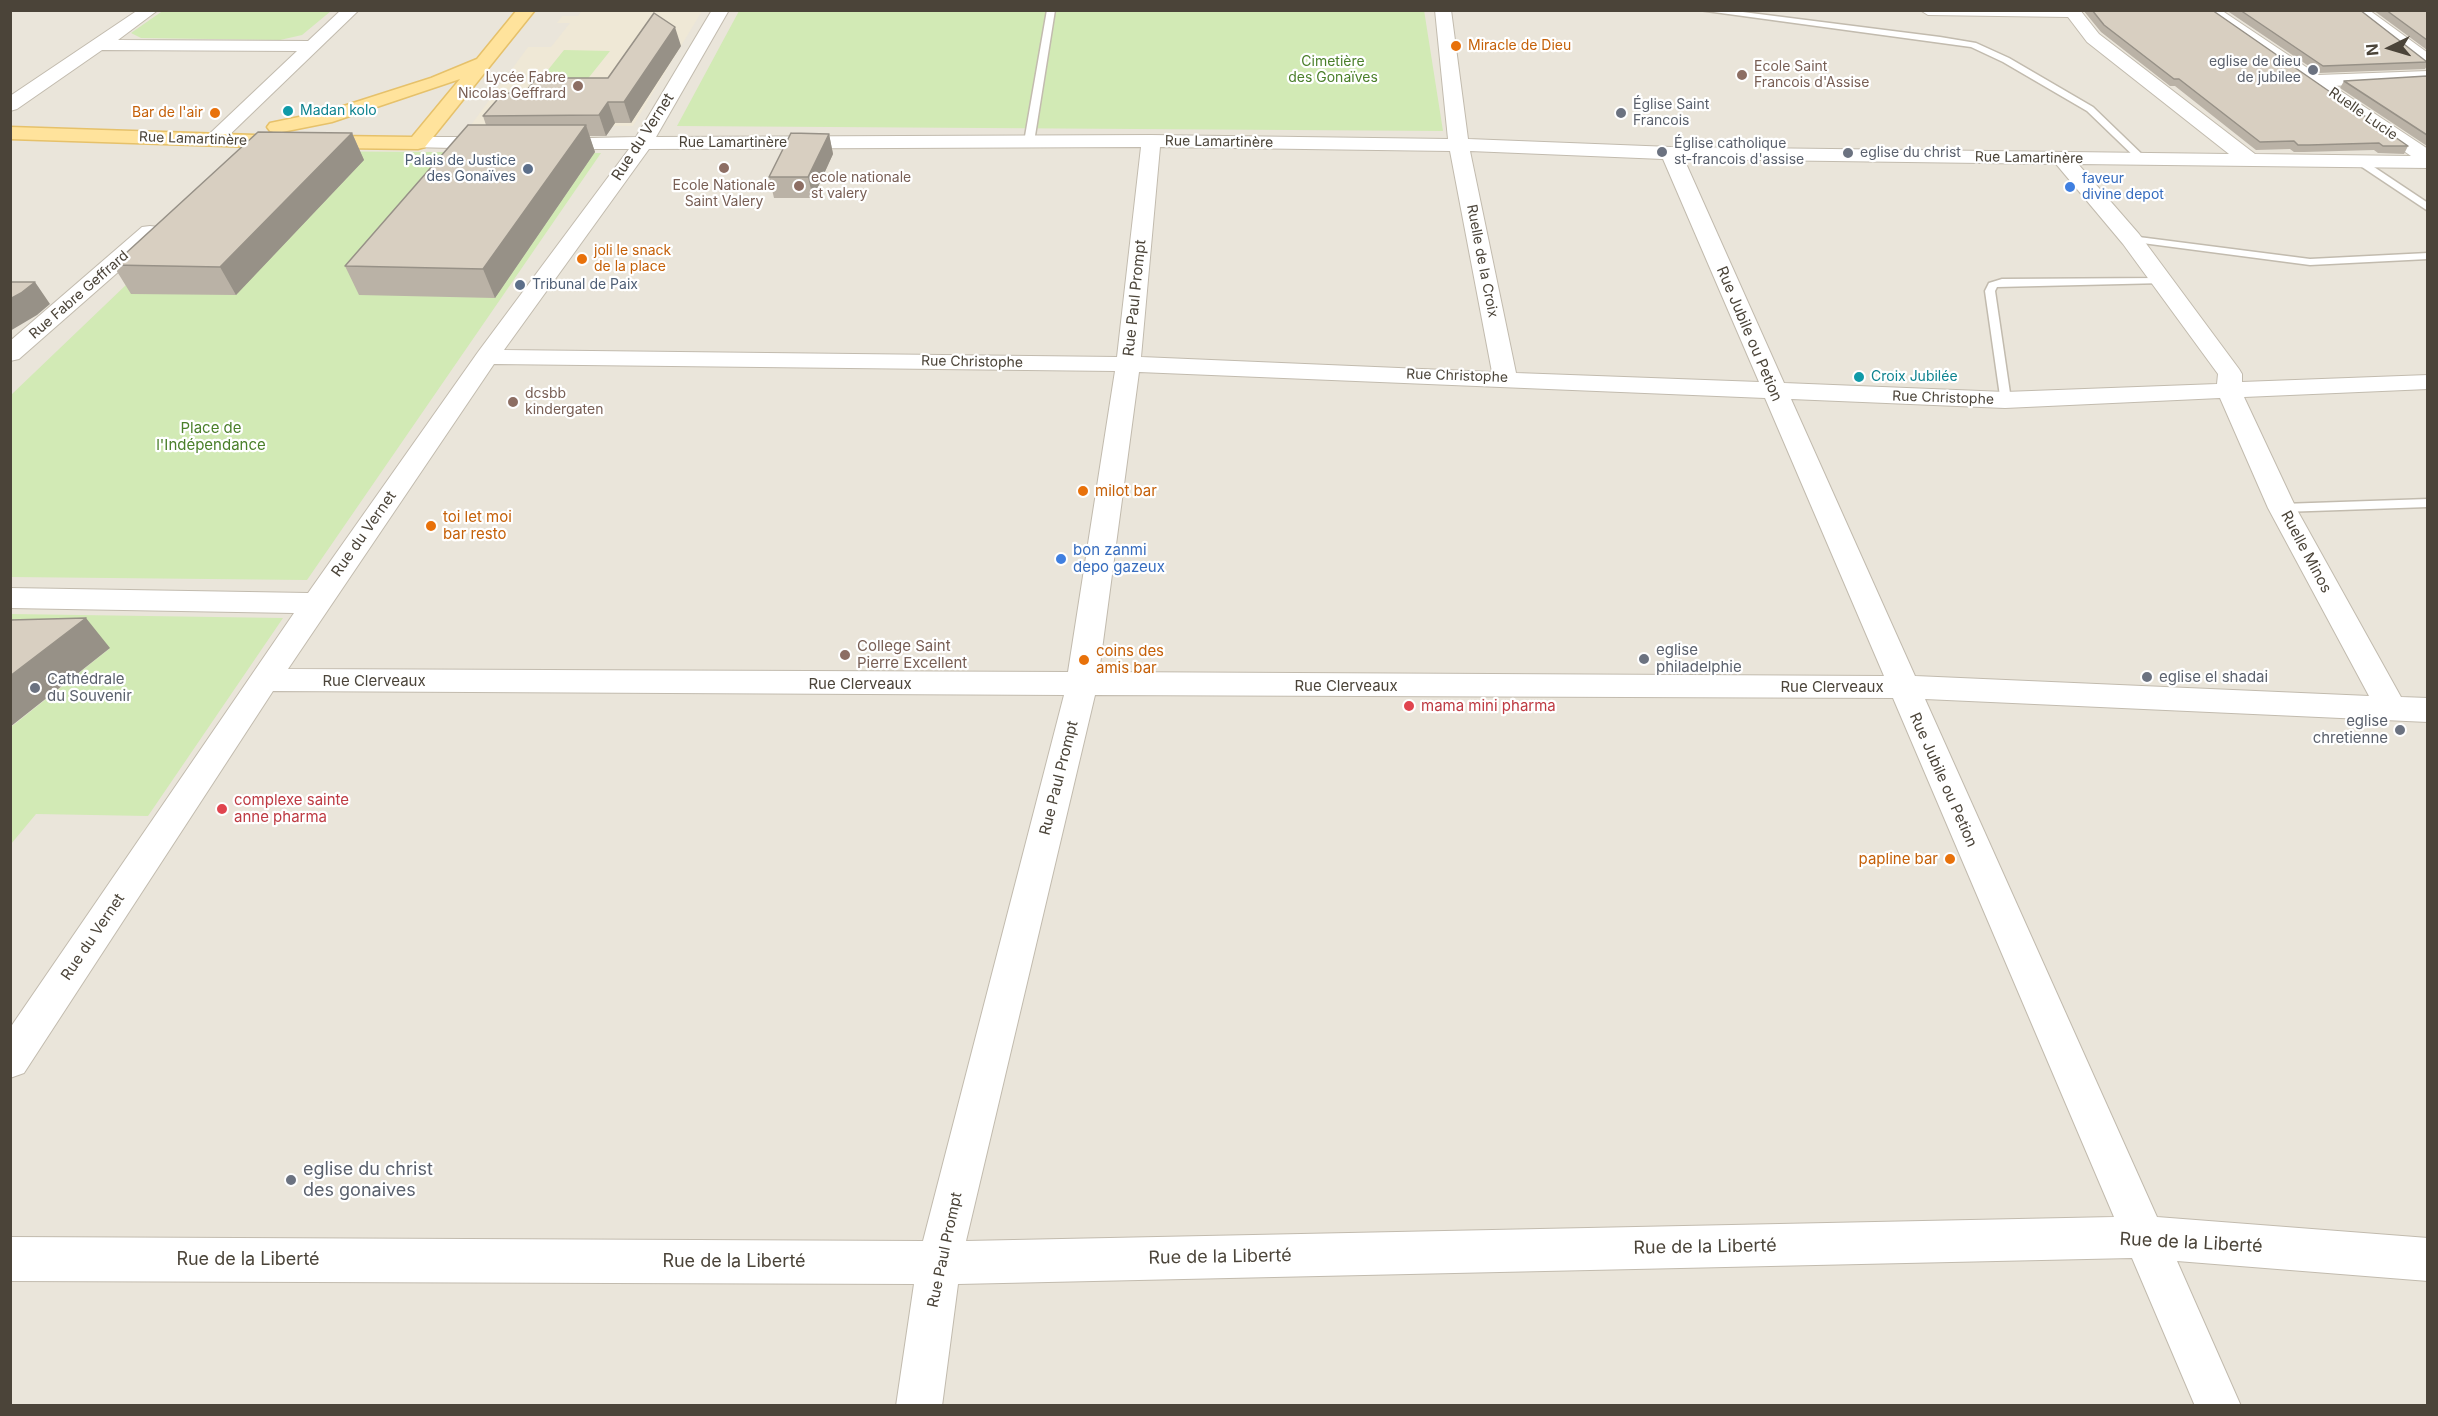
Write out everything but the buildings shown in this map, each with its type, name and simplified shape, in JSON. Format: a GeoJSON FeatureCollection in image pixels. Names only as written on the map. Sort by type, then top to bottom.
{"type":"FeatureCollection","features":[{"type":"Feature","properties":{"kind":"main road"},"geometry":{"type":"LineString","coordinates":[[418,142],[527,10]]}},
{"type":"Feature","properties":{"kind":"main road"},"geometry":{"type":"LineString","coordinates":[[214,139],[332,117],[438,82],[481,63]]}},
{"type":"Feature","properties":{"kind":"main road","name":"Rue Lamartinère"},"geometry":{"type":"LineString","coordinates":[[10,133],[255,141],[418,142]]}},
{"type":"Feature","properties":{"kind":"street"},"geometry":{"type":"LineString","coordinates":[[10,105],[150,10]]}},
{"type":"Feature","properties":{"kind":"street"},"geometry":{"type":"LineString","coordinates":[[214,139],[351,10]]}},
{"type":"Feature","properties":{"kind":"street","name":"Rue du Vernet"},"geometry":{"type":"LineString","coordinates":[[10,1061],[316,603],[487,357],[642,144],[721,10]]}},
{"type":"Feature","properties":{"kind":"street","name":"Ruelle de la Croix"},"geometry":{"type":"LineString","coordinates":[[1443,10],[1459,145],[1505,378]]}},
{"type":"Feature","properties":{"kind":"street"},"geometry":{"type":"LineString","coordinates":[[1928,10],[2072,11],[2093,38],[2250,160]]}},
{"type":"Feature","properties":{"kind":"street","name":"Ruelle Lucie"},"geometry":{"type":"LineString","coordinates":[[2209,10],[2427,160]]}},
{"type":"Feature","properties":{"kind":"street"},"geometry":{"type":"LineString","coordinates":[[2357,10],[2427,62]]}},
{"type":"Feature","properties":{"kind":"street"},"geometry":{"type":"LineString","coordinates":[[98,45],[313,46]]}},
{"type":"Feature","properties":{"kind":"street"},"geometry":{"type":"LineString","coordinates":[[2315,81],[2427,76]]}},
{"type":"Feature","properties":{"kind":"street"},"geometry":{"type":"LineString","coordinates":[[229,164],[255,141]]}},
{"type":"Feature","properties":{"kind":"street","name":"Rue Lamartinère"},"geometry":{"type":"LineString","coordinates":[[536,143],[1151,141],[1459,145],[1671,153],[2143,160],[2427,160]]}},
{"type":"Feature","properties":{"kind":"street","name":"Rue Paul Prompt"},"geometry":{"type":"LineString","coordinates":[[919,1406],[939,1263],[1082,685],[1128,364],[1151,141]]}},
{"type":"Feature","properties":{"kind":"street","name":"Rue Lamartinère"},"geometry":{"type":"LineString","coordinates":[[418,142],[512,143]]}},
{"type":"Feature","properties":{"kind":"street","name":"Rue Jubile ou Petion"},"geometry":{"type":"LineString","coordinates":[[1671,153],[1902,687],[2146,1237],[2218,1406]]}},
{"type":"Feature","properties":{"kind":"street","name":"Ruelle Minos"},"geometry":{"type":"LineString","coordinates":[[2062,158],[2131,239],[2229,382],[2282,508],[2392,710]]}},
{"type":"Feature","properties":{"kind":"street","name":"Rue Fabre Geffrard"},"geometry":{"type":"LineString","coordinates":[[10,354],[168,217]]}},
{"type":"Feature","properties":{"kind":"street","name":"Rue Christophe"},"geometry":{"type":"LineString","coordinates":[[487,357],[1128,364],[2005,400],[2229,382],[2427,382]]}},
{"type":"Feature","properties":{"kind":"street"},"geometry":{"type":"LineString","coordinates":[[10,598],[316,603]]}},
{"type":"Feature","properties":{"kind":"street","name":"Rue Clerveaux"},"geometry":{"type":"LineString","coordinates":[[264,680],[1902,687],[2427,710]]}},
{"type":"Feature","properties":{"kind":"street","name":"Rue de la Liberté"},"geometry":{"type":"LineString","coordinates":[[10,1259],[939,1263],[2146,1237],[2427,1260]]}},
{"type":"Feature","properties":{"kind":"lane"},"geometry":{"type":"LineString","coordinates":[[1029,142],[1051,10]]}},
{"type":"Feature","properties":{"kind":"lane"},"geometry":{"type":"LineString","coordinates":[[1703,10],[1973,45],[2006,60],[2090,109],[2143,160]]}},
{"type":"Feature","properties":{"kind":"lane"},"geometry":{"type":"LineString","coordinates":[[2359,161],[2427,208]]}},
{"type":"Feature","properties":{"kind":"lane"},"geometry":{"type":"LineString","coordinates":[[2131,239],[2310,262],[2427,256]]}},
{"type":"Feature","properties":{"kind":"lane"},"geometry":{"type":"LineString","coordinates":[[2005,400],[1990,291],[1993,285],[2002,282],[2160,280]]}},
{"type":"Feature","properties":{"kind":"lane"},"geometry":{"type":"LineString","coordinates":[[2282,508],[2427,503]]}},
{"type":"Feature","properties":{"kind":"shaded area","name":"Lycée Fabre Nicolas Geffrard"},"geometry":{"type":"Polygon","coordinates":[[[582,10],[702,11],[633,126],[471,125],[528,47],[551,47],[570,23],[557,23],[562,16],[578,16],[582,10]]]}},
{"type":"Feature","properties":{"kind":"shaded area"},"geometry":{"type":"Polygon","coordinates":[[[11,11],[2427,11],[2427,1405],[11,1405],[11,11]]]}},
{"type":"Feature","properties":{"kind":"green space"},"geometry":{"type":"Polygon","coordinates":[[[164,10],[331,11],[302,35],[280,40],[141,38],[131,33],[164,10]]]}},
{"type":"Feature","properties":{"kind":"green space","name":"Cimetière des Gonaïves"},"geometry":{"type":"Polygon","coordinates":[[[1424,10],[1443,131],[677,126],[739,11],[1424,10]]]}},
{"type":"Feature","properties":{"kind":"green space"},"geometry":{"type":"Polygon","coordinates":[[[564,50],[610,51],[582,86],[535,86],[564,50]]]}},
{"type":"Feature","properties":{"kind":"green space","name":"Place de l'Indépendance"},"geometry":{"type":"Polygon","coordinates":[[[266,151],[601,153],[307,580],[11,577],[11,395],[266,151]]]}},
{"type":"Feature","properties":{"kind":"green space"},"geometry":{"type":"Polygon","coordinates":[[[11,614],[283,618],[148,816],[36,814],[11,844],[11,727],[109,649],[11,650],[11,614]]]}},
{"type":"Feature","properties":{"kind":"place","name":"Miracle de Dieu"},"geometry":{"type":"Point","coordinates":[1456,46]}},
{"type":"Feature","properties":{"kind":"place","name":"eglise de dieu de jubilee"},"geometry":{"type":"Point","coordinates":[2313,70]}},
{"type":"Feature","properties":{"kind":"place","name":"Ecole Saint Francois d'Assise"},"geometry":{"type":"Point","coordinates":[1742,75]}},
{"type":"Feature","properties":{"kind":"place","name":"Lycée Fabre Nicolas Geffrard"},"geometry":{"type":"Point","coordinates":[578,86]}},
{"type":"Feature","properties":{"kind":"place","name":"Madan kolo"},"geometry":{"type":"Point","coordinates":[288,111]}},
{"type":"Feature","properties":{"kind":"place","name":"Bar de l'air"},"geometry":{"type":"Point","coordinates":[215,113]}},
{"type":"Feature","properties":{"kind":"place","name":"Église Saint Francois"},"geometry":{"type":"Point","coordinates":[1621,113]}},
{"type":"Feature","properties":{"kind":"place","name":"Église catholique st-francois d'assise"},"geometry":{"type":"Point","coordinates":[1662,152]}},
{"type":"Feature","properties":{"kind":"place","name":"eglise du christ"},"geometry":{"type":"Point","coordinates":[1848,153]}},
{"type":"Feature","properties":{"kind":"place","name":"Ecole Nationale Saint Valery"},"geometry":{"type":"Point","coordinates":[724,168]}},
{"type":"Feature","properties":{"kind":"place","name":"Palais de Justice des Gonaïves"},"geometry":{"type":"Point","coordinates":[528,169]}},
{"type":"Feature","properties":{"kind":"place","name":"ecole nationale st valery"},"geometry":{"type":"Point","coordinates":[799,186]}},
{"type":"Feature","properties":{"kind":"place","name":"faveur divine depot"},"geometry":{"type":"Point","coordinates":[2070,187]}},
{"type":"Feature","properties":{"kind":"place","name":"joli le snack de la place"},"geometry":{"type":"Point","coordinates":[582,259]}},
{"type":"Feature","properties":{"kind":"place","name":"Tribunal de Paix"},"geometry":{"type":"Point","coordinates":[520,285]}},
{"type":"Feature","properties":{"kind":"place","name":"Croix Jubilée"},"geometry":{"type":"Point","coordinates":[1859,377]}},
{"type":"Feature","properties":{"kind":"place","name":"dcsbb kindergaten"},"geometry":{"type":"Point","coordinates":[513,402]}},
{"type":"Feature","properties":{"kind":"place","name":"milot bar"},"geometry":{"type":"Point","coordinates":[1083,491]}},
{"type":"Feature","properties":{"kind":"place","name":"toi let moi bar resto"},"geometry":{"type":"Point","coordinates":[431,526]}},
{"type":"Feature","properties":{"kind":"place","name":"bon zanmi depo gazeux"},"geometry":{"type":"Point","coordinates":[1061,559]}},
{"type":"Feature","properties":{"kind":"place","name":"College Saint Pierre Excellent"},"geometry":{"type":"Point","coordinates":[845,655]}},
{"type":"Feature","properties":{"kind":"place","name":"eglise philadelphie"},"geometry":{"type":"Point","coordinates":[1644,659]}},
{"type":"Feature","properties":{"kind":"place","name":"coins des amis bar"},"geometry":{"type":"Point","coordinates":[1084,660]}},
{"type":"Feature","properties":{"kind":"place","name":"eglise el shadai"},"geometry":{"type":"Point","coordinates":[2147,677]}},
{"type":"Feature","properties":{"kind":"place","name":"Cathédrale du Souvenir"},"geometry":{"type":"Point","coordinates":[35,688]}},
{"type":"Feature","properties":{"kind":"place","name":"mama mini pharma"},"geometry":{"type":"Point","coordinates":[1409,706]}},
{"type":"Feature","properties":{"kind":"place","name":"eglise chretienne"},"geometry":{"type":"Point","coordinates":[2400,730]}},
{"type":"Feature","properties":{"kind":"place","name":"complexe sainte anne pharma"},"geometry":{"type":"Point","coordinates":[222,809]}},
{"type":"Feature","properties":{"kind":"place","name":"papline bar"},"geometry":{"type":"Point","coordinates":[1950,859]}},
{"type":"Feature","properties":{"kind":"place","name":"eglise du christ des gonaives"},"geometry":{"type":"Point","coordinates":[291,1180]}}]}
